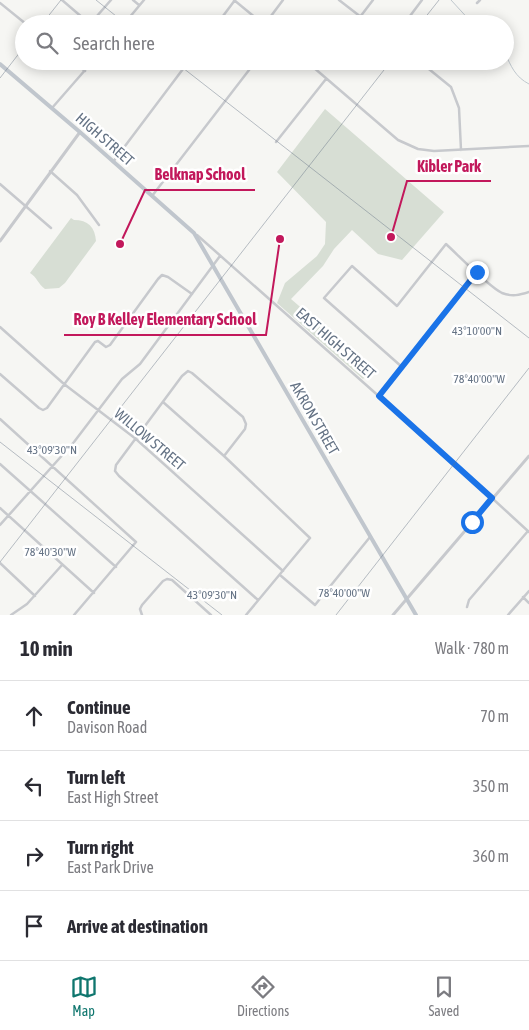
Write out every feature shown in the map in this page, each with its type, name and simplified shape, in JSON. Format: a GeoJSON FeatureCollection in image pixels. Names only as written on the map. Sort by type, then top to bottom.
{"type":"FeatureCollection","features":[{"type":"Feature","properties":{"kind":"main road","name":"HIGH STREET"},"geometry":{"type":"LineString","coordinates":[[0,64],[194,233]]}},
{"type":"Feature","properties":{"kind":"main road","name":"AKRON STREET"},"geometry":{"type":"LineString","coordinates":[[194,233],[416,615]]}},
{"type":"Feature","properties":{"kind":"street"},"geometry":{"type":"LineString","coordinates":[[62,0],[80,15]]}},
{"type":"Feature","properties":{"kind":"street"},"geometry":{"type":"LineString","coordinates":[[98,15],[111,0]]}},
{"type":"Feature","properties":{"kind":"street"},"geometry":{"type":"LineString","coordinates":[[133,0],[140,5]]}},
{"type":"Feature","properties":{"kind":"street"},"geometry":{"type":"LineString","coordinates":[[132,15],[144,0]]}},
{"type":"Feature","properties":{"kind":"street"},"geometry":{"type":"LineString","coordinates":[[224,15],[235,0],[253,15]]}},
{"type":"Feature","properties":{"kind":"street"},"geometry":{"type":"LineString","coordinates":[[271,15],[283,0]]}},
{"type":"Feature","properties":{"kind":"street"},"geometry":{"type":"LineString","coordinates":[[338,0],[359,15]]}},
{"type":"Feature","properties":{"kind":"street"},"geometry":{"type":"LineString","coordinates":[[361,15],[373,0]]}},
{"type":"Feature","properties":{"kind":"street"},"geometry":{"type":"LineString","coordinates":[[411,15],[422,0]]}},
{"type":"Feature","properties":{"kind":"street"},"geometry":{"type":"LineString","coordinates":[[477,3],[480,0]]}},
{"type":"Feature","properties":{"kind":"street"},"geometry":{"type":"LineString","coordinates":[[0,3],[15,15]]}},
{"type":"Feature","properties":{"kind":"street"},"geometry":{"type":"LineString","coordinates":[[113,162],[182,70]]}},
{"type":"Feature","properties":{"kind":"street"},"geometry":{"type":"LineString","coordinates":[[152,196],[249,70]]}},
{"type":"Feature","properties":{"kind":"street"},"geometry":{"type":"LineString","coordinates":[[316,70],[398,140],[418,149],[434,151],[529,146]]}},
{"type":"Feature","properties":{"kind":"street"},"geometry":{"type":"LineString","coordinates":[[431,70],[451,86],[459,108],[460,150]]}},
{"type":"Feature","properties":{"kind":"street"},"geometry":{"type":"LineString","coordinates":[[52,108],[85,71]]}},
{"type":"Feature","properties":{"kind":"street"},"geometry":{"type":"LineString","coordinates":[[276,142],[326,79]]}},
{"type":"Feature","properties":{"kind":"street"},"geometry":{"type":"LineString","coordinates":[[0,240],[80,132]]}},
{"type":"Feature","properties":{"kind":"street"},"geometry":{"type":"LineString","coordinates":[[50,171],[76,196],[99,225]]}},
{"type":"Feature","properties":{"kind":"street"},"geometry":{"type":"LineString","coordinates":[[0,184],[51,228]]}},
{"type":"Feature","properties":{"kind":"street","name":"EAST HIGH STREET"},"geometry":{"type":"LineString","coordinates":[[194,233],[379,396],[528,532]]}},
{"type":"Feature","properties":{"kind":"street"},"geometry":{"type":"LineString","coordinates":[[402,367],[324,298],[352,266],[397,306],[446,244],[503,293],[517,296],[529,292]]}},
{"type":"Feature","properties":{"kind":"street"},"geometry":{"type":"LineString","coordinates":[[0,525],[99,410],[122,379],[140,364],[220,256]]}},
{"type":"Feature","properties":{"kind":"street"},"geometry":{"type":"LineString","coordinates":[[379,396],[477,272]]}},
{"type":"Feature","properties":{"kind":"street"},"geometry":{"type":"LineString","coordinates":[[0,374],[43,410],[47,408],[95,342],[98,341],[106,347],[110,345],[162,275],[168,277],[192,294]]}},
{"type":"Feature","properties":{"kind":"street","name":"WILLOW STREET"},"geometry":{"type":"LineString","coordinates":[[0,327],[64,384],[136,439],[283,571]]}},
{"type":"Feature","properties":{"kind":"street"},"geometry":{"type":"LineString","coordinates":[[224,456],[245,429],[246,424],[243,417],[188,371],[182,376],[116,465],[116,470],[119,476],[258,600]]}},
{"type":"Feature","properties":{"kind":"street"},"geometry":{"type":"LineString","coordinates":[[163,402],[224,456],[310,538],[246,615]]}},
{"type":"Feature","properties":{"kind":"street"},"geometry":{"type":"LineString","coordinates":[[0,420],[136,542],[74,615]]}},
{"type":"Feature","properties":{"kind":"street"},"geometry":{"type":"LineString","coordinates":[[393,615],[529,456]]}},
{"type":"Feature","properties":{"kind":"street"},"geometry":{"type":"LineString","coordinates":[[0,464],[116,567]]}},
{"type":"Feature","properties":{"kind":"street"},"geometry":{"type":"LineString","coordinates":[[0,508],[94,593]]}},
{"type":"Feature","properties":{"kind":"street"},"geometry":{"type":"LineString","coordinates":[[467,607],[469,600],[528,532]]}},
{"type":"Feature","properties":{"kind":"street"},"geometry":{"type":"LineString","coordinates":[[280,575],[315,605],[370,537]]}},
{"type":"Feature","properties":{"kind":"street"},"geometry":{"type":"LineString","coordinates":[[0,563],[35,596]]}},
{"type":"Feature","properties":{"kind":"street"},"geometry":{"type":"LineString","coordinates":[[11,615],[27,604],[62,565]]}},
{"type":"Feature","properties":{"kind":"street"},"geometry":{"type":"LineString","coordinates":[[142,615],[140,609],[142,605],[167,578],[172,580],[211,615]]}},
{"type":"Feature","properties":{"kind":"street"},"geometry":{"type":"LineString","coordinates":[[508,615],[529,591]]}},
{"type":"Feature","properties":{"kind":"street"},"geometry":{"type":"LineString","coordinates":[[523,598],[529,603]]}},
{"type":"Feature","properties":{"kind":"shaded area"},"geometry":{"type":"Polygon","coordinates":[[[325,109],[444,212],[402,260],[378,254],[352,230],[334,249],[323,266],[291,299],[372,369],[363,379],[277,303],[285,283],[317,256],[325,244],[326,222],[277,172],[325,109]]]}},
{"type":"Feature","properties":{"kind":"shaded area"},"geometry":{"type":"Polygon","coordinates":[[[71,218],[90,225],[96,241],[65,283],[59,288],[45,289],[30,273],[71,218]]]}},
{"type":"Feature","properties":{"kind":"waterway"},"geometry":{"type":"LineString","coordinates":[[451,0],[465,15]]}},
{"type":"Feature","properties":{"kind":"waterway"},"geometry":{"type":"LineString","coordinates":[[514,70],[517,75],[529,84]]}},
{"type":"Feature","properties":{"kind":"place","name":"Kibler Park"},"geometry":{"type":"Point","coordinates":[391,237]}},
{"type":"Feature","properties":{"kind":"place","name":"Roy B Kelley Elementary School"},"geometry":{"type":"Point","coordinates":[280,239]}},
{"type":"Feature","properties":{"kind":"place","name":"Belknap School"},"geometry":{"type":"Point","coordinates":[120,244]}},
{"type":"Feature","properties":{"kind":"route"},"geometry":{"type":"LineString","coordinates":[[472,522],[492,498],[379,396],[477,272]]}}]}
